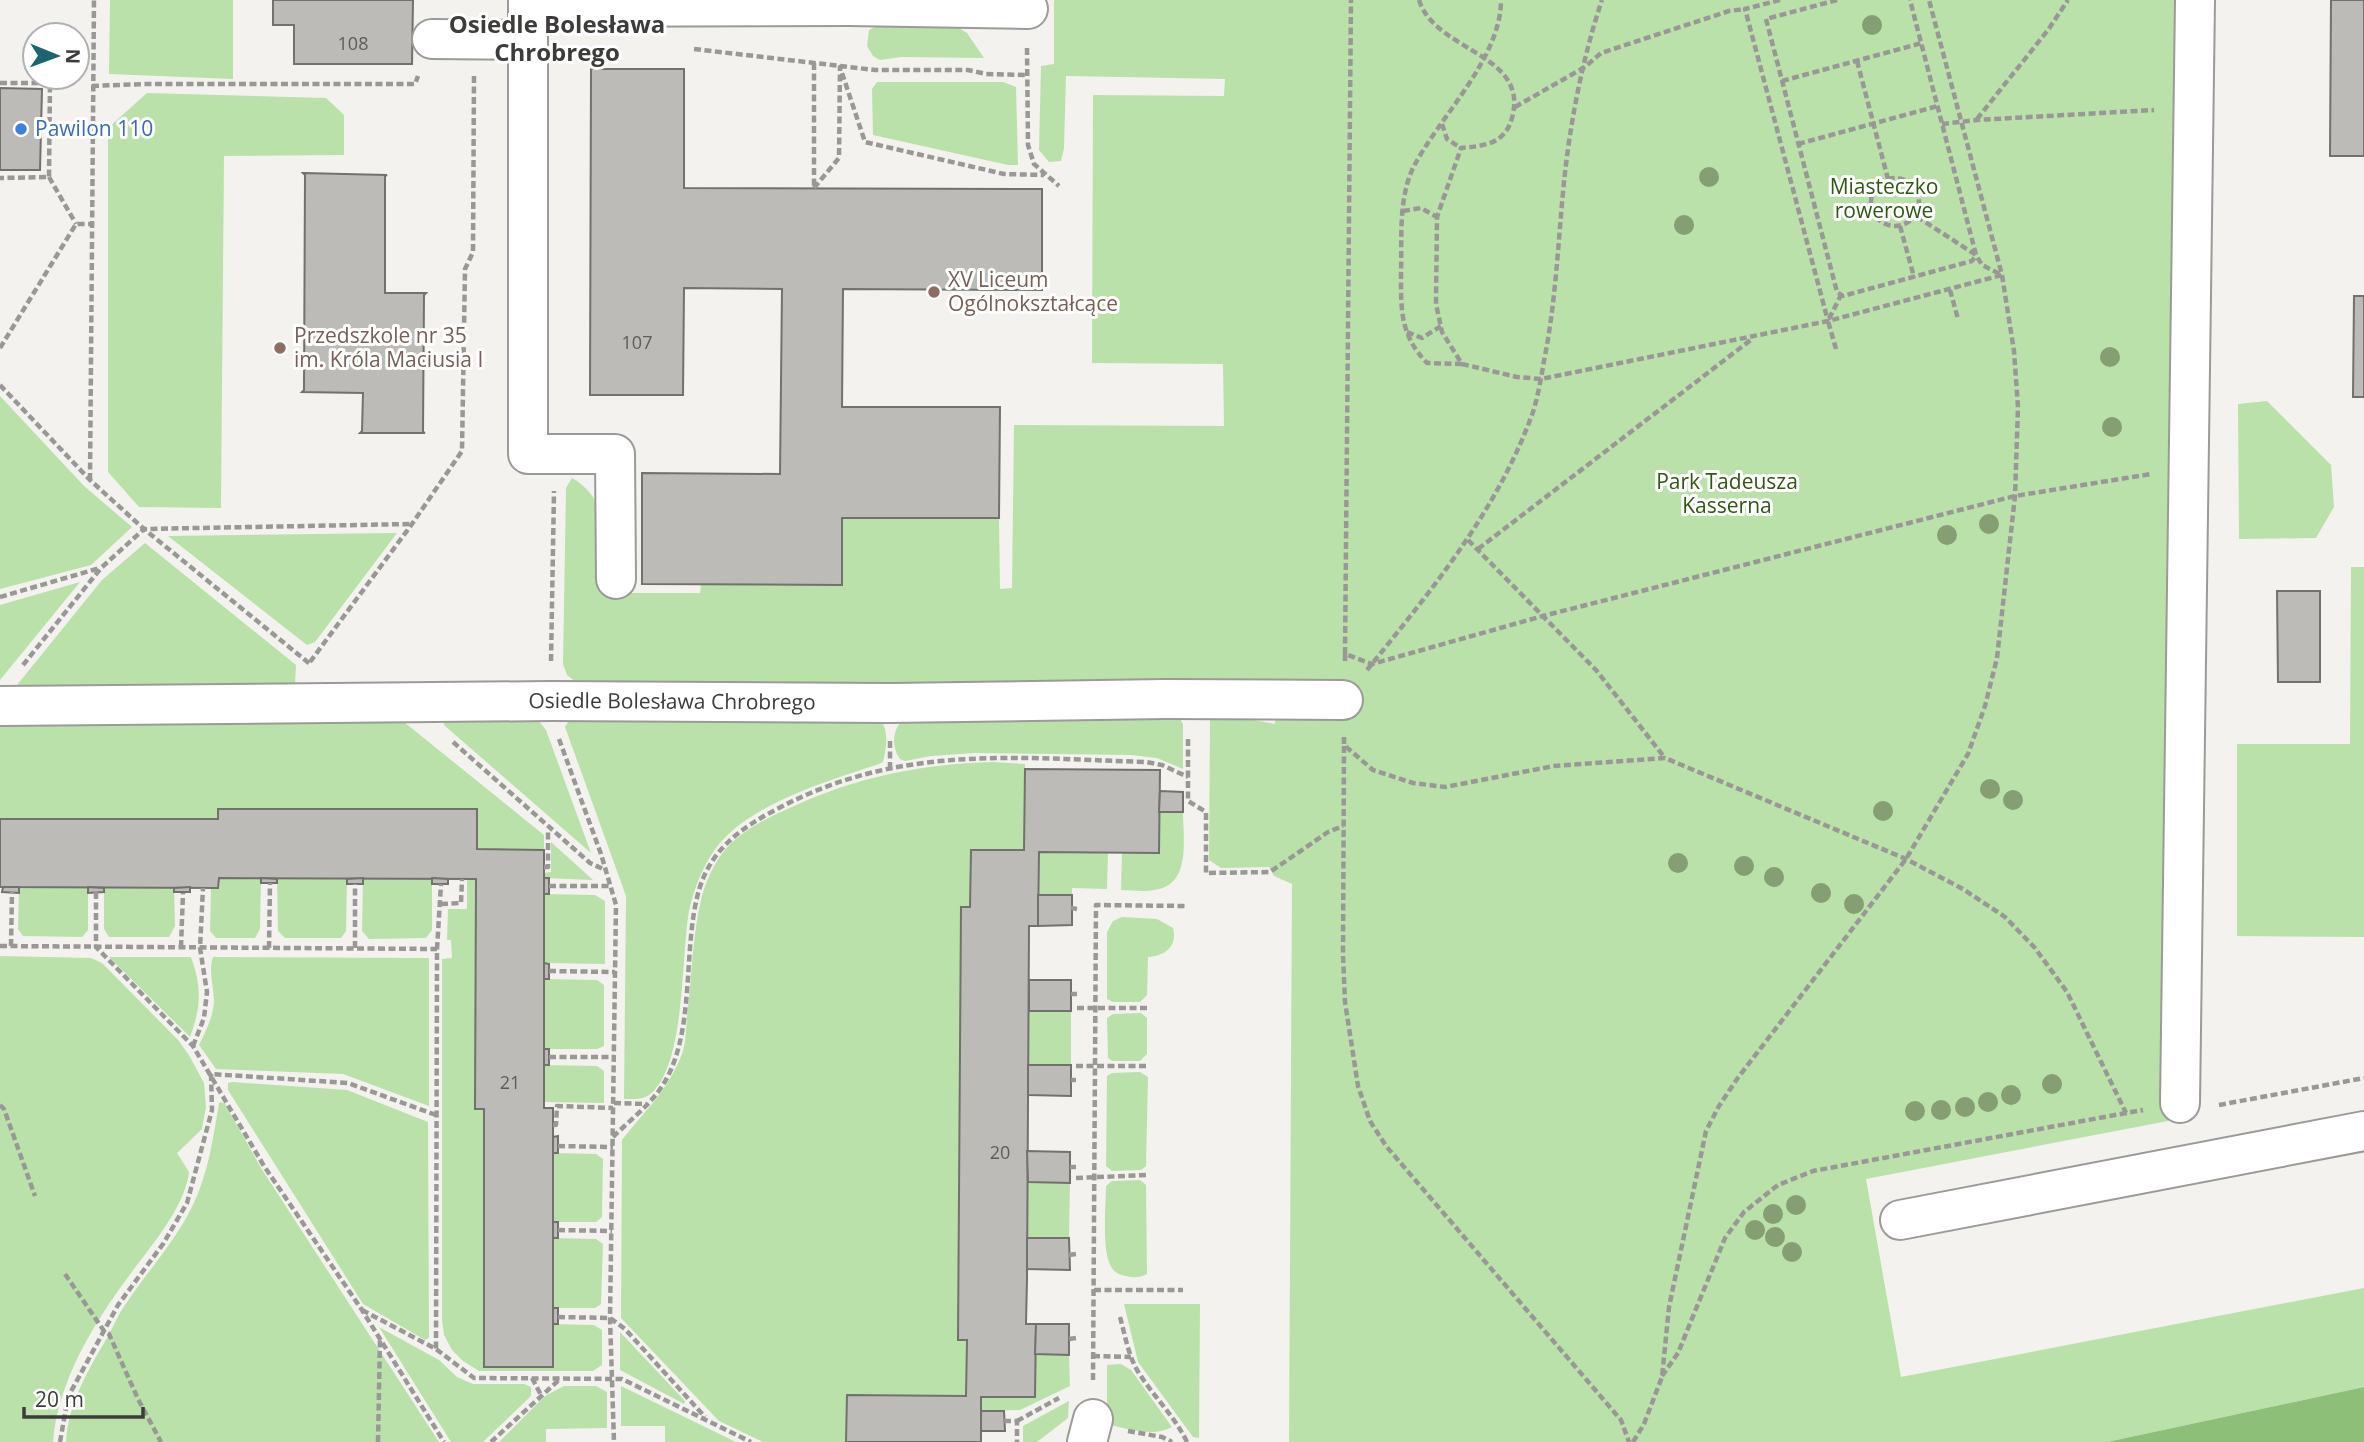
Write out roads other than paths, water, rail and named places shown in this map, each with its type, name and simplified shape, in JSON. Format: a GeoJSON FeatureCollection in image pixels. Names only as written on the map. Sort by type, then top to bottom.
{"type":"FeatureCollection","features":[{"type":"Feature","properties":{"kind":"street"},"geometry":{"type":"LineString","coordinates":[[2180,1103],[2195,0]]}},
{"type":"Feature","properties":{"kind":"street"},"geometry":{"type":"LineString","coordinates":[[432,39],[474,40],[528,16],[969,4],[1028,9]]}},
{"type":"Feature","properties":{"kind":"street"},"geometry":{"type":"LineString","coordinates":[[528,16],[528,454],[615,454],[616,579]]}},
{"type":"Feature","properties":{"kind":"street","name":"Osiedle Bolesława Chrobrego"},"geometry":{"type":"LineString","coordinates":[[8,690],[312,703],[1343,700]]}},
{"type":"Feature","properties":{"kind":"street"},"geometry":{"type":"LineString","coordinates":[[1900,1220],[2364,1131]]}},
{"type":"Feature","properties":{"kind":"place","name":"Pawilon 110"},"geometry":{"type":"Point","coordinates":[21,129]}},
{"type":"Feature","properties":{"kind":"place","name":"XV Liceum Ogólnokształcące"},"geometry":{"type":"Point","coordinates":[934,292]}},
{"type":"Feature","properties":{"kind":"place","name":"Przedszkole nr 35 im. Króla Maciusia I"},"geometry":{"type":"Point","coordinates":[280,348]}},
{"type":"Feature","properties":{"kind":"district","name":"Osiedle Bolesława Chrobrego"},"geometry":{"type":"Point","coordinates":[557,39]}},
{"type":"Feature","properties":{"kind":"park label","name":"Miasteczko rowerowe"},"geometry":{"type":"Point","coordinates":[1884,199]}},
{"type":"Feature","properties":{"kind":"park label","name":"Park Tadeusza Kasserna"},"geometry":{"type":"Point","coordinates":[1727,494]}}]}
